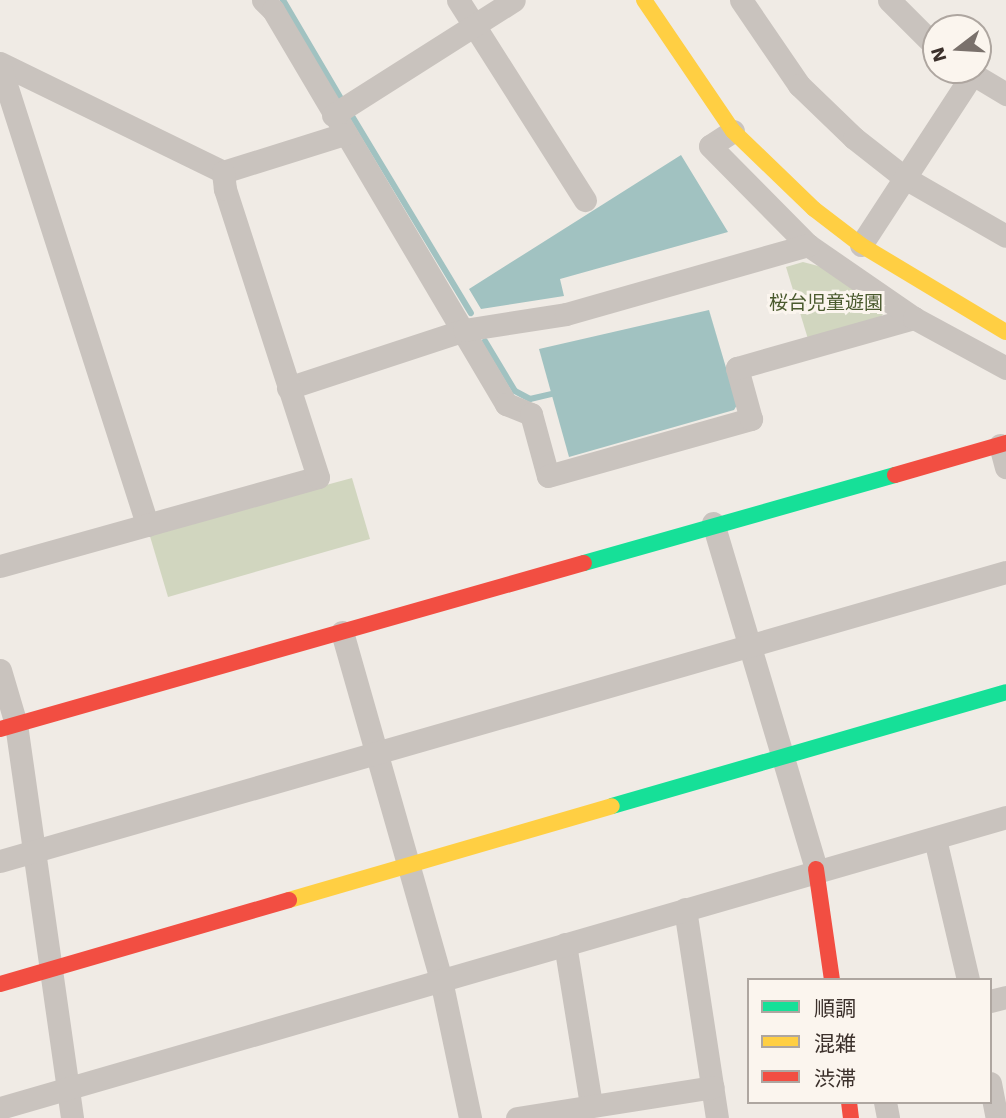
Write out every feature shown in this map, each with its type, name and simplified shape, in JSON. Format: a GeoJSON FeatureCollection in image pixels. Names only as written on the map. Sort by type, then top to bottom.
{"type":"FeatureCollection","features":[{"type":"Feature","properties":{"kind":"street"},"geometry":{"type":"LineString","coordinates":[[263,0],[273,10],[506,404],[531,414],[548,477],[751,419],[737,368],[914,318]]}},
{"type":"Feature","properties":{"kind":"street"},"geometry":{"type":"LineString","coordinates":[[458,0],[585,200]]}},
{"type":"Feature","properties":{"kind":"street"},"geometry":{"type":"LineString","coordinates":[[0,65],[223,172],[339,120],[362,96],[513,0]]}},
{"type":"Feature","properties":{"kind":"street"},"geometry":{"type":"LineString","coordinates":[[645,0],[733,131],[814,209],[861,245],[1006,332]]}},
{"type":"Feature","properties":{"kind":"street"},"geometry":{"type":"LineString","coordinates":[[741,0],[799,85],[853,138],[905,178],[1006,236]]}},
{"type":"Feature","properties":{"kind":"street"},"geometry":{"type":"LineString","coordinates":[[889,0],[922,33]]}},
{"type":"Feature","properties":{"kind":"street"},"geometry":{"type":"LineString","coordinates":[[0,65],[147,525]]}},
{"type":"Feature","properties":{"kind":"street"},"geometry":{"type":"LineString","coordinates":[[861,245],[962,84]]}},
{"type":"Feature","properties":{"kind":"street"},"geometry":{"type":"LineString","coordinates":[[989,84],[1006,94]]}},
{"type":"Feature","properties":{"kind":"street"},"geometry":{"type":"LineString","coordinates":[[733,131],[710,146],[808,245],[914,318],[1006,368]]}},
{"type":"Feature","properties":{"kind":"street"},"geometry":{"type":"LineString","coordinates":[[0,566],[318,477],[225,190],[223,172]]}},
{"type":"Feature","properties":{"kind":"street"},"geometry":{"type":"LineString","coordinates":[[288,388],[464,330],[566,314],[808,245]]}},
{"type":"Feature","properties":{"kind":"street"},"geometry":{"type":"LineString","coordinates":[[8,727],[713,523],[1003,444],[1006,467]]}},
{"type":"Feature","properties":{"kind":"street"},"geometry":{"type":"LineString","coordinates":[[713,523],[816,869],[832,978]]}},
{"type":"Feature","properties":{"kind":"street"},"geometry":{"type":"LineString","coordinates":[[0,861],[1006,572]]}},
{"type":"Feature","properties":{"kind":"street"},"geometry":{"type":"LineString","coordinates":[[342,632],[441,980],[470,1118]]}},
{"type":"Feature","properties":{"kind":"street"},"geometry":{"type":"LineString","coordinates":[[0,670],[72,1118]]}},
{"type":"Feature","properties":{"kind":"street"},"geometry":{"type":"LineString","coordinates":[[0,984],[1006,692]]}},
{"type":"Feature","properties":{"kind":"street"},"geometry":{"type":"LineString","coordinates":[[0,1108],[67,1086],[441,980],[816,869],[935,839],[1006,817]]}},
{"type":"Feature","properties":{"kind":"street"},"geometry":{"type":"LineString","coordinates":[[935,839],[968,978]]}},
{"type":"Feature","properties":{"kind":"street"},"geometry":{"type":"LineString","coordinates":[[685,909],[718,1118]]}},
{"type":"Feature","properties":{"kind":"street"},"geometry":{"type":"LineString","coordinates":[[565,944],[592,1105]]}},
{"type":"Feature","properties":{"kind":"street"},"geometry":{"type":"LineString","coordinates":[[517,1118],[713,1087]]}},
{"type":"Feature","properties":{"kind":"street"},"geometry":{"type":"LineString","coordinates":[[992,1092],[998,1118]]}},
{"type":"Feature","properties":{"kind":"green space","name":"桜台児童遊園"},"geometry":{"type":"Polygon","coordinates":[[[803,262],[822,267],[886,310],[880,318],[808,339],[786,267],[803,262]]]}},
{"type":"Feature","properties":{"kind":"green space"},"geometry":{"type":"Polygon","coordinates":[[[352,478],[370,539],[168,597],[149,533],[352,478]]]}},
{"type":"Feature","properties":{"kind":"water"},"geometry":{"type":"Polygon","coordinates":[[[681,155],[728,232],[560,279],[564,296],[481,309],[469,289],[681,155]]]}},
{"type":"Feature","properties":{"kind":"water"},"geometry":{"type":"Polygon","coordinates":[[[709,310],[737,405],[734,410],[569,457],[539,349],[709,310]]]}},
{"type":"Feature","properties":{"kind":"waterway"},"geometry":{"type":"LineString","coordinates":[[283,0],[343,102]]}},
{"type":"Feature","properties":{"kind":"waterway"},"geometry":{"type":"LineString","coordinates":[[349,111],[471,313]]}},
{"type":"Feature","properties":{"kind":"waterway"},"geometry":{"type":"LineString","coordinates":[[485,341],[515,391],[530,399],[556,393]]}},
{"type":"Feature","properties":{"kind":"traffic: fast"},"geometry":{"type":"LineString","coordinates":[[584,563],[895,475]]}},
{"type":"Feature","properties":{"kind":"traffic: fast"},"geometry":{"type":"LineString","coordinates":[[612,806],[1006,692]]}},
{"type":"Feature","properties":{"kind":"traffic: slow"},"geometry":{"type":"LineString","coordinates":[[644,0],[733,131],[814,209],[861,245],[1006,332]]}},
{"type":"Feature","properties":{"kind":"traffic: slow"},"geometry":{"type":"LineString","coordinates":[[289,900],[612,806]]}},
{"type":"Feature","properties":{"kind":"traffic: jam"},"geometry":{"type":"LineString","coordinates":[[895,475],[1006,443]]}},
{"type":"Feature","properties":{"kind":"traffic: jam"},"geometry":{"type":"LineString","coordinates":[[0,729],[584,563]]}},
{"type":"Feature","properties":{"kind":"traffic: jam"},"geometry":{"type":"LineString","coordinates":[[816,869],[832,978]]}},
{"type":"Feature","properties":{"kind":"traffic: jam"},"geometry":{"type":"LineString","coordinates":[[0,984],[289,900]]}},
{"type":"Feature","properties":{"kind":"traffic: jam"},"geometry":{"type":"LineString","coordinates":[[849,1104],[851,1118]]}}]}
